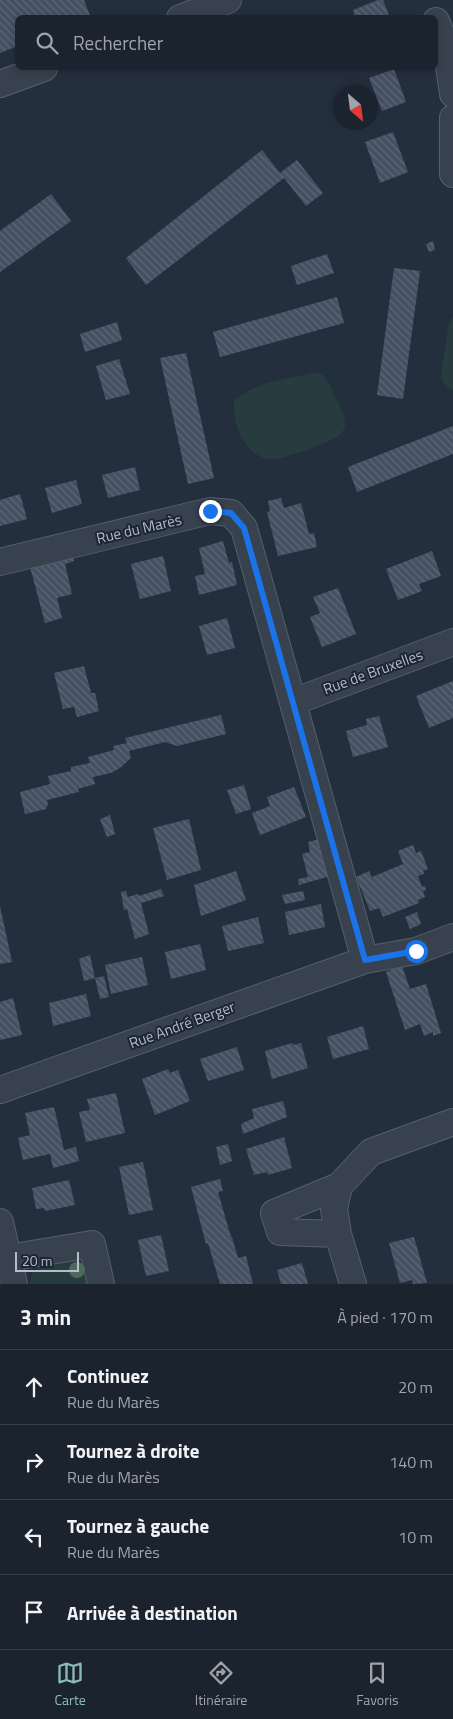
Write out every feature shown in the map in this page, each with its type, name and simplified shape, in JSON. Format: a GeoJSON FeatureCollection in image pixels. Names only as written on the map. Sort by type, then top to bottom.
{"type":"FeatureCollection","features":[{"type":"Feature","properties":{"kind":"street"},"geometry":{"type":"LineString","coordinates":[[188,15],[228,0]]}},
{"type":"Feature","properties":{"kind":"street"},"geometry":{"type":"LineString","coordinates":[[426,0],[433,15]]}},
{"type":"Feature","properties":{"kind":"street"},"geometry":{"type":"LineString","coordinates":[[438,26],[446,45],[453,94]]}},
{"type":"Feature","properties":{"kind":"street"},"geometry":{"type":"LineString","coordinates":[[0,84],[38,70]]}},
{"type":"Feature","properties":{"kind":"street"},"geometry":{"type":"LineString","coordinates":[[453,118],[453,174]]}},
{"type":"Feature","properties":{"kind":"street","name":"Rue du Marès"},"geometry":{"type":"LineString","coordinates":[[0,562],[210,511],[231,513],[244,528],[365,960]]}},
{"type":"Feature","properties":{"kind":"street","name":"Rue de Bruxelles"},"geometry":{"type":"LineString","coordinates":[[293,702],[453,642]]}},
{"type":"Feature","properties":{"kind":"street"},"geometry":{"type":"LineString","coordinates":[[365,960],[416,951],[453,937]]}},
{"type":"Feature","properties":{"kind":"street","name":"Rue André Berger"},"geometry":{"type":"LineString","coordinates":[[0,1090],[365,960]]}},
{"type":"Feature","properties":{"kind":"street"},"geometry":{"type":"LineString","coordinates":[[338,1234],[280,1232],[274,1213],[339,1186],[370,1152],[453,1122]]}},
{"type":"Feature","properties":{"kind":"street"},"geometry":{"type":"LineString","coordinates":[[339,1186],[334,1208],[338,1234],[353,1284]]}},
{"type":"Feature","properties":{"kind":"street"},"geometry":{"type":"LineString","coordinates":[[0,1222],[14,1284]]}},
{"type":"Feature","properties":{"kind":"street"},"geometry":{"type":"LineString","coordinates":[[8,1258],[92,1244],[101,1284]]}},
{"type":"Feature","properties":{"kind":"green space"},"geometry":{"type":"Polygon","coordinates":[[[453,318],[452,390],[444,384],[441,374],[449,323],[453,318]]]}},
{"type":"Feature","properties":{"kind":"green space"},"geometry":{"type":"Polygon","coordinates":[[[316,372],[323,375],[328,381],[342,411],[345,427],[341,433],[319,445],[278,458],[272,459],[254,453],[242,438],[238,429],[235,419],[234,401],[242,394],[262,385],[316,372]]]}},
{"type":"Feature","properties":{"kind":"green space"},"geometry":{"type":"Polygon","coordinates":[[[76,1260],[84,1264],[94,1284],[29,1284],[32,1274],[42,1263],[76,1260]]]}},
{"type":"Feature","properties":{"kind":"building"},"geometry":{"type":"Polygon","coordinates":[[[0,0],[84,0],[90,15],[15,15],[15,47],[0,53],[0,0]]]}},
{"type":"Feature","properties":{"kind":"building"},"geometry":{"type":"Polygon","coordinates":[[[378,0],[383,0],[389,15],[354,15],[353,10],[378,0]]]}},
{"type":"Feature","properties":{"kind":"building"},"geometry":{"type":"Polygon","coordinates":[[[394,70],[406,102],[382,111],[378,101],[378,85],[372,85],[369,78],[394,70]]]}},
{"type":"Feature","properties":{"kind":"building"},"geometry":{"type":"Polygon","coordinates":[[[393,132],[408,172],[380,183],[365,142],[393,132]]]}},
{"type":"Feature","properties":{"kind":"building"},"geometry":{"type":"Polygon","coordinates":[[[262,150],[280,173],[297,160],[323,193],[306,206],[284,178],[146,285],[126,258],[262,150]]]}},
{"type":"Feature","properties":{"kind":"building"},"geometry":{"type":"Polygon","coordinates":[[[51,194],[71,221],[0,272],[0,231],[51,194]]]}},
{"type":"Feature","properties":{"kind":"building"},"geometry":{"type":"Polygon","coordinates":[[[433,241],[435,250],[429,252],[426,244],[433,241]]]}},
{"type":"Feature","properties":{"kind":"building"},"geometry":{"type":"Polygon","coordinates":[[[327,254],[334,273],[297,285],[291,266],[327,254]]]}},
{"type":"Feature","properties":{"kind":"building"},"geometry":{"type":"Polygon","coordinates":[[[394,268],[420,271],[403,399],[377,395],[394,268]]]}},
{"type":"Feature","properties":{"kind":"building"},"geometry":{"type":"Polygon","coordinates":[[[337,297],[344,323],[220,357],[213,332],[337,297]]]}},
{"type":"Feature","properties":{"kind":"building"},"geometry":{"type":"Polygon","coordinates":[[[117,322],[122,340],[85,352],[80,334],[117,322]]]}},
{"type":"Feature","properties":{"kind":"building"},"geometry":{"type":"Polygon","coordinates":[[[186,353],[214,478],[188,484],[160,358],[186,353]]]}},
{"type":"Feature","properties":{"kind":"building"},"geometry":{"type":"Polygon","coordinates":[[[119,359],[130,394],[106,400],[96,366],[119,359]]]}},
{"type":"Feature","properties":{"kind":"building"},"geometry":{"type":"Polygon","coordinates":[[[453,426],[453,454],[357,492],[348,467],[453,426]]]}},
{"type":"Feature","properties":{"kind":"building"},"geometry":{"type":"Polygon","coordinates":[[[135,467],[140,490],[108,498],[102,475],[135,467]]]}},
{"type":"Feature","properties":{"kind":"building"},"geometry":{"type":"Polygon","coordinates":[[[76,480],[82,504],[52,513],[45,488],[76,480]]]}},
{"type":"Feature","properties":{"kind":"building"},"geometry":{"type":"Polygon","coordinates":[[[20,494],[27,519],[0,526],[0,500],[20,494]]]}},
{"type":"Feature","properties":{"kind":"building"},"geometry":{"type":"Polygon","coordinates":[[[281,498],[284,508],[301,503],[309,534],[314,533],[317,547],[278,556],[267,512],[270,511],[268,501],[281,498]]]}},
{"type":"Feature","properties":{"kind":"building"},"geometry":{"type":"Polygon","coordinates":[[[223,541],[229,563],[232,562],[237,585],[199,595],[195,576],[205,574],[199,548],[223,541]]]}},
{"type":"Feature","properties":{"kind":"building"},"geometry":{"type":"Polygon","coordinates":[[[432,551],[441,576],[419,584],[422,591],[398,600],[386,569],[432,551]]]}},
{"type":"Feature","properties":{"kind":"building"},"geometry":{"type":"Polygon","coordinates":[[[163,556],[171,591],[140,599],[131,564],[163,556]]]}},
{"type":"Feature","properties":{"kind":"building"},"geometry":{"type":"Polygon","coordinates":[[[73,557],[74,561],[65,564],[72,594],[57,598],[62,618],[45,623],[30,567],[73,557]]]}},
{"type":"Feature","properties":{"kind":"building"},"geometry":{"type":"Polygon","coordinates":[[[338,588],[356,634],[322,647],[310,617],[320,613],[313,597],[338,588]]]}},
{"type":"Feature","properties":{"kind":"building"},"geometry":{"type":"Polygon","coordinates":[[[227,618],[235,648],[207,655],[199,626],[227,618]]]}},
{"type":"Feature","properties":{"kind":"building"},"geometry":{"type":"Polygon","coordinates":[[[84,666],[91,693],[95,693],[99,711],[77,717],[74,707],[63,709],[54,673],[84,666]]]}},
{"type":"Feature","properties":{"kind":"building"},"geometry":{"type":"Polygon","coordinates":[[[453,681],[453,718],[429,728],[416,696],[453,681]]]}},
{"type":"Feature","properties":{"kind":"building"},"geometry":{"type":"Polygon","coordinates":[[[221,715],[226,734],[177,746],[165,742],[129,751],[131,758],[120,768],[111,773],[93,777],[95,784],[78,789],[79,792],[47,800],[46,809],[25,814],[20,792],[50,784],[48,776],[71,771],[71,767],[90,763],[88,757],[114,750],[113,746],[127,743],[125,738],[221,715]]]}},
{"type":"Feature","properties":{"kind":"building"},"geometry":{"type":"Polygon","coordinates":[[[379,716],[388,747],[353,757],[346,731],[367,725],[366,719],[379,716]]]}},
{"type":"Feature","properties":{"kind":"building"},"geometry":{"type":"Polygon","coordinates":[[[244,785],[251,809],[236,814],[227,790],[244,785]]]}},
{"type":"Feature","properties":{"kind":"building"},"geometry":{"type":"Polygon","coordinates":[[[294,787],[306,817],[260,835],[252,813],[270,806],[267,797],[294,787]]]}},
{"type":"Feature","properties":{"kind":"building"},"geometry":{"type":"Polygon","coordinates":[[[110,815],[115,834],[107,837],[100,819],[110,815]]]}},
{"type":"Feature","properties":{"kind":"building"},"geometry":{"type":"Polygon","coordinates":[[[189,819],[201,870],[167,880],[153,828],[189,819]]]}},
{"type":"Feature","properties":{"kind":"building"},"geometry":{"type":"Polygon","coordinates":[[[320,839],[330,876],[299,885],[298,879],[308,877],[302,854],[310,852],[308,842],[320,839]]]}},
{"type":"Feature","properties":{"kind":"building"},"geometry":{"type":"Polygon","coordinates":[[[413,845],[416,853],[421,851],[428,869],[423,871],[424,874],[418,876],[422,887],[425,886],[426,890],[423,891],[425,897],[418,900],[419,903],[383,917],[379,908],[370,911],[356,877],[369,871],[372,877],[403,864],[398,851],[413,845]]]}},
{"type":"Feature","properties":{"kind":"building"},"geometry":{"type":"Polygon","coordinates":[[[236,871],[246,900],[201,916],[194,885],[236,871]]]}},
{"type":"Feature","properties":{"kind":"building"},"geometry":{"type":"Polygon","coordinates":[[[161,889],[164,896],[141,903],[149,934],[135,939],[127,909],[124,910],[121,892],[126,891],[128,897],[138,894],[139,896],[161,889]]]}},
{"type":"Feature","properties":{"kind":"building"},"geometry":{"type":"Polygon","coordinates":[[[303,891],[305,900],[285,904],[282,895],[303,891]]]}},
{"type":"Feature","properties":{"kind":"building"},"geometry":{"type":"Polygon","coordinates":[[[321,904],[325,927],[289,935],[285,912],[321,904]]]}},
{"type":"Feature","properties":{"kind":"building"},"geometry":{"type":"Polygon","coordinates":[[[0,906],[12,962],[0,964],[0,906]]]}},
{"type":"Feature","properties":{"kind":"building"},"geometry":{"type":"Polygon","coordinates":[[[417,912],[421,924],[410,929],[405,917],[417,912]]]}},
{"type":"Feature","properties":{"kind":"building"},"geometry":{"type":"Polygon","coordinates":[[[258,917],[264,943],[228,951],[222,926],[258,917]]]}},
{"type":"Feature","properties":{"kind":"building"},"geometry":{"type":"Polygon","coordinates":[[[200,944],[206,970],[171,979],[165,952],[200,944]]]}},
{"type":"Feature","properties":{"kind":"building"},"geometry":{"type":"Polygon","coordinates":[[[90,955],[95,978],[84,981],[79,959],[90,955]]]}},
{"type":"Feature","properties":{"kind":"building"},"geometry":{"type":"Polygon","coordinates":[[[142,957],[148,985],[111,994],[105,965],[142,957]]]}},
{"type":"Feature","properties":{"kind":"building"},"geometry":{"type":"Polygon","coordinates":[[[402,966],[410,989],[426,984],[441,1033],[433,1036],[433,1032],[424,1036],[420,1024],[405,1030],[386,972],[402,966]]]}},
{"type":"Feature","properties":{"kind":"building"},"geometry":{"type":"Polygon","coordinates":[[[104,976],[109,997],[100,999],[95,978],[104,976]]]}},
{"type":"Feature","properties":{"kind":"building"},"geometry":{"type":"Polygon","coordinates":[[[86,994],[91,1016],[53,1026],[49,1003],[86,994]]]}},
{"type":"Feature","properties":{"kind":"building"},"geometry":{"type":"Polygon","coordinates":[[[13,998],[22,1035],[0,1040],[0,1002],[13,998]]]}},
{"type":"Feature","properties":{"kind":"building"},"geometry":{"type":"Polygon","coordinates":[[[363,1026],[369,1049],[333,1059],[327,1037],[363,1026]]]}},
{"type":"Feature","properties":{"kind":"building"},"geometry":{"type":"Polygon","coordinates":[[[292,1043],[293,1045],[301,1043],[308,1068],[272,1079],[265,1051],[292,1043]]]}},
{"type":"Feature","properties":{"kind":"building"},"geometry":{"type":"Polygon","coordinates":[[[237,1047],[244,1070],[208,1081],[200,1059],[237,1047]]]}},
{"type":"Feature","properties":{"kind":"building"},"geometry":{"type":"Polygon","coordinates":[[[168,1069],[170,1073],[178,1070],[190,1101],[155,1115],[142,1079],[168,1069]]]}},
{"type":"Feature","properties":{"kind":"building"},"geometry":{"type":"Polygon","coordinates":[[[116,1093],[125,1133],[86,1142],[79,1112],[90,1110],[87,1099],[116,1093]]]}},
{"type":"Feature","properties":{"kind":"building"},"geometry":{"type":"Polygon","coordinates":[[[283,1101],[287,1117],[243,1134],[241,1124],[254,1118],[252,1109],[283,1101]]]}},
{"type":"Feature","properties":{"kind":"building"},"geometry":{"type":"Polygon","coordinates":[[[54,1107],[64,1150],[76,1147],[79,1161],[53,1168],[50,1154],[23,1160],[18,1138],[30,1135],[25,1113],[54,1107]]]}},
{"type":"Feature","properties":{"kind":"building"},"geometry":{"type":"Polygon","coordinates":[[[284,1137],[292,1168],[268,1175],[267,1172],[254,1175],[246,1149],[284,1137]]]}},
{"type":"Feature","properties":{"kind":"building"},"geometry":{"type":"Polygon","coordinates":[[[228,1144],[232,1161],[220,1165],[216,1147],[228,1144]]]}},
{"type":"Feature","properties":{"kind":"building"},"geometry":{"type":"Polygon","coordinates":[[[143,1162],[153,1210],[129,1215],[119,1167],[143,1162]]]}},
{"type":"Feature","properties":{"kind":"building"},"geometry":{"type":"Polygon","coordinates":[[[220,1179],[223,1191],[218,1192],[231,1237],[238,1258],[246,1256],[253,1284],[220,1284],[208,1243],[206,1244],[191,1187],[220,1179]]]}},
{"type":"Feature","properties":{"kind":"building"},"geometry":{"type":"Polygon","coordinates":[[[69,1180],[75,1205],[45,1211],[44,1208],[36,1209],[32,1188],[69,1180]]]}},
{"type":"Feature","properties":{"kind":"building"},"geometry":{"type":"Polygon","coordinates":[[[161,1235],[169,1271],[146,1276],[138,1240],[161,1235]]]}},
{"type":"Feature","properties":{"kind":"building"},"geometry":{"type":"Polygon","coordinates":[[[414,1237],[427,1283],[413,1284],[412,1280],[400,1283],[389,1243],[414,1237]]]}},
{"type":"Feature","properties":{"kind":"building"},"geometry":{"type":"Polygon","coordinates":[[[302,1263],[308,1284],[281,1284],[277,1270],[302,1263]]]}},
{"type":"Feature","properties":{"kind":"route"},"geometry":{"type":"LineString","coordinates":[[210,511],[231,513],[244,528],[365,960],[416,951]]}}]}
